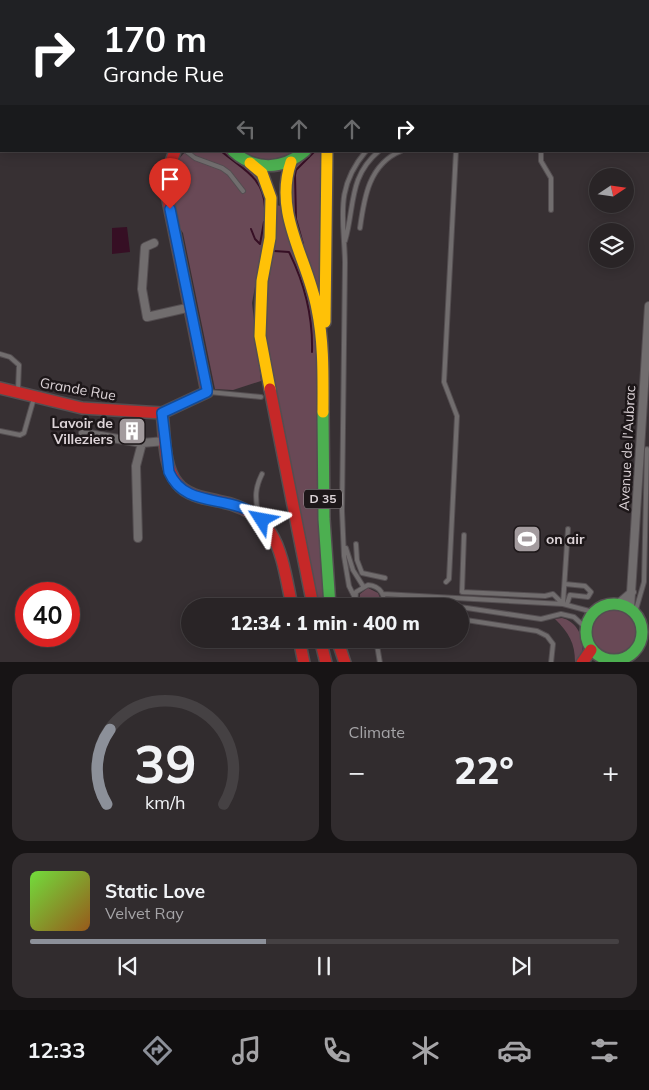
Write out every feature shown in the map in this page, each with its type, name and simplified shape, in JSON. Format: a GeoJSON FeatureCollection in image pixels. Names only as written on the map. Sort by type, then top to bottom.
{"type":"FeatureCollection","features":[{"type":"Feature","properties":{"kind":"main road"},"geometry":{"type":"LineString","coordinates":[[234,152],[250,163],[270,166],[291,162],[304,152]]}},
{"type":"Feature","properties":{"kind":"main road"},"geometry":{"type":"LineString","coordinates":[[322,347],[325,326],[328,152]]}},
{"type":"Feature","properties":{"kind":"main road"},"geometry":{"type":"LineString","coordinates":[[176,153],[167,173],[166,190],[207,392]]}},
{"type":"Feature","properties":{"kind":"main road","name":"D 35"},"geometry":{"type":"LineString","coordinates":[[291,162],[288,167],[286,193],[288,220],[313,291],[322,347],[323,529],[329,598]]}},
{"type":"Feature","properties":{"kind":"main road","name":"D 35"},"geometry":{"type":"LineString","coordinates":[[250,163],[262,174],[268,185],[271,198],[270,238],[262,281],[260,336],[312,598]]}},
{"type":"Feature","properties":{"kind":"main road","name":"Grande Rue"},"geometry":{"type":"LineString","coordinates":[[0,388],[106,411],[162,413],[207,392]]}},
{"type":"Feature","properties":{"kind":"main road"},"geometry":{"type":"LineString","coordinates":[[162,413],[169,472],[179,488],[194,496],[243,506],[259,517],[270,531],[277,546],[290,598]]}},
{"type":"Feature","properties":{"kind":"main road"},"geometry":{"type":"LineString","coordinates":[[618,604],[638,614],[642,634],[645,638],[632,658],[612,661],[603,658],[591,650],[586,636],[586,627],[593,612],[602,606],[618,604]]}},
{"type":"Feature","properties":{"kind":"main road"},"geometry":{"type":"LineString","coordinates":[[301,648],[304,662]]}},
{"type":"Feature","properties":{"kind":"main road"},"geometry":{"type":"LineString","coordinates":[[322,648],[326,662]]}},
{"type":"Feature","properties":{"kind":"main road"},"geometry":{"type":"LineString","coordinates":[[340,648],[345,662]]}},
{"type":"Feature","properties":{"kind":"main road"},"geometry":{"type":"LineString","coordinates":[[582,662],[591,650]]}},
{"type":"Feature","properties":{"kind":"street"},"geometry":{"type":"LineString","coordinates":[[154,243],[145,247],[142,289],[147,316],[191,308]]}},
{"type":"Feature","properties":{"kind":"street","name":"Avenue de l'Aubrac"},"geometry":{"type":"LineString","coordinates":[[638,614],[632,592],[643,449],[649,306]]}},
{"type":"Feature","properties":{"kind":"street"},"geometry":{"type":"LineString","coordinates":[[83,433],[142,443],[166,441]]}},
{"type":"Feature","properties":{"kind":"street"},"geometry":{"type":"LineString","coordinates":[[138,538],[136,466],[142,443]]}},
{"type":"Feature","properties":{"kind":"street"},"geometry":{"type":"LineString","coordinates":[[618,604],[632,592]]}},
{"type":"Feature","properties":{"kind":"lane"},"geometry":{"type":"LineString","coordinates":[[187,152],[195,158],[222,168],[229,173],[243,191]]}},
{"type":"Feature","properties":{"kind":"lane"},"geometry":{"type":"LineString","coordinates":[[365,152],[348,178],[343,202],[342,494],[345,564],[349,586],[354,596],[364,586],[377,587],[383,594],[383,598]]}},
{"type":"Feature","properties":{"kind":"lane"},"geometry":{"type":"LineString","coordinates":[[344,244],[354,187],[362,169],[378,152]]}},
{"type":"Feature","properties":{"kind":"lane"},"geometry":{"type":"LineString","coordinates":[[360,228],[364,195],[371,179],[382,163],[399,152]]}},
{"type":"Feature","properties":{"kind":"lane"},"geometry":{"type":"LineString","coordinates":[[446,582],[449,578],[457,416],[444,382],[456,152]]}},
{"type":"Feature","properties":{"kind":"lane"},"geometry":{"type":"LineString","coordinates":[[541,152],[541,161],[552,178],[551,210]]}},
{"type":"Feature","properties":{"kind":"lane"},"geometry":{"type":"LineString","coordinates":[[0,354],[10,357],[19,365],[17,392]]}},
{"type":"Feature","properties":{"kind":"lane"},"geometry":{"type":"LineString","coordinates":[[207,392],[261,397]]}},
{"type":"Feature","properties":{"kind":"lane"},"geometry":{"type":"LineString","coordinates":[[0,431],[20,435],[24,433],[34,396]]}},
{"type":"Feature","properties":{"kind":"lane"},"geometry":{"type":"LineString","coordinates":[[638,614],[644,582],[643,449],[649,443]]}},
{"type":"Feature","properties":{"kind":"lane"},"geometry":{"type":"LineString","coordinates":[[259,517],[255,492],[262,474]]}},
{"type":"Feature","properties":{"kind":"lane"},"geometry":{"type":"LineString","coordinates":[[565,604],[564,584],[568,529]]}},
{"type":"Feature","properties":{"kind":"lane"},"geometry":{"type":"LineString","coordinates":[[464,535],[462,592],[545,596],[553,594],[565,604]]}},
{"type":"Feature","properties":{"kind":"lane"},"geometry":{"type":"LineString","coordinates":[[345,543],[353,570],[364,586]]}},
{"type":"Feature","properties":{"kind":"lane"},"geometry":{"type":"LineString","coordinates":[[356,544],[357,560],[362,573],[385,578]]}},
{"type":"Feature","properties":{"kind":"lane"},"geometry":{"type":"LineString","coordinates":[[564,584],[584,586],[590,592],[588,597],[570,595],[565,604]]}},
{"type":"Feature","properties":{"kind":"lane"},"geometry":{"type":"LineString","coordinates":[[383,594],[565,604],[593,612]]}},
{"type":"Feature","properties":{"kind":"lane"},"geometry":{"type":"LineString","coordinates":[[469,608],[541,619],[561,614],[574,617],[586,627]]}},
{"type":"Feature","properties":{"kind":"lane"},"geometry":{"type":"LineString","coordinates":[[469,620],[537,631],[547,636],[553,644],[551,662]]}},
{"type":"Feature","properties":{"kind":"lane"},"geometry":{"type":"LineString","coordinates":[[378,648],[380,661],[386,662]]}},
{"type":"Feature","properties":{"kind":"shaded area"},"geometry":{"type":"Polygon","coordinates":[[[186,152],[226,152],[253,171],[266,190],[268,217],[252,303],[261,381],[233,390],[215,389],[183,233],[174,214],[171,190],[172,178],[180,158],[186,152]]]}},
{"type":"Feature","properties":{"kind":"shaded area"},"geometry":{"type":"Polygon","coordinates":[[[244,152],[294,152],[275,159],[263,159],[244,152]]]}},
{"type":"Feature","properties":{"kind":"shaded area"},"geometry":{"type":"Polygon","coordinates":[[[310,152],[324,152],[320,299],[296,233],[289,198],[290,182],[294,167],[310,152]]]}},
{"type":"Feature","properties":{"kind":"shaded area"},"geometry":{"type":"Polygon","coordinates":[[[276,205],[281,206],[304,279],[316,328],[326,598],[316,598],[264,326],[264,298],[276,205]]]}},
{"type":"Feature","properties":{"kind":"shaded area"},"geometry":{"type":"Polygon","coordinates":[[[127,227],[130,252],[112,254],[112,228],[127,227]]]}},
{"type":"Feature","properties":{"kind":"shaded area"},"geometry":{"type":"Polygon","coordinates":[[[129,415],[146,416],[142,435],[136,434],[136,429],[128,428],[129,415]]]}},
{"type":"Feature","properties":{"kind":"shaded area"},"geometry":{"type":"Polygon","coordinates":[[[368,588],[378,593],[380,598],[360,598],[360,594],[368,588]]]}},
{"type":"Feature","properties":{"kind":"shaded area"},"geometry":{"type":"Polygon","coordinates":[[[614,609],[627,613],[633,619],[637,632],[633,645],[627,651],[614,655],[601,651],[595,645],[591,632],[595,619],[601,613],[614,609]]]}},
{"type":"Feature","properties":{"kind":"shaded area"},"geometry":{"type":"Polygon","coordinates":[[[562,618],[574,624],[581,635],[583,649],[579,661],[575,662],[574,649],[570,639],[555,619],[562,618]]]}},
{"type":"Feature","properties":{"kind":"waterway"},"geometry":{"type":"LineString","coordinates":[[222,152],[256,181],[264,197],[265,208]]}},
{"type":"Feature","properties":{"kind":"waterway"},"geometry":{"type":"LineString","coordinates":[[303,244],[296,219],[295,175],[296,170],[314,152]]}},
{"type":"Feature","properties":{"kind":"waterway"},"geometry":{"type":"LineString","coordinates":[[251,229],[255,239],[260,244],[264,222]]}},
{"type":"Feature","properties":{"kind":"waterway"},"geometry":{"type":"LineString","coordinates":[[274,251],[289,252],[304,288],[311,326],[312,352]]}},
{"type":"Feature","properties":{"kind":"traffic: fast"},"geometry":{"type":"LineString","coordinates":[[234,152],[250,162],[269,166],[287,162],[304,152]]}},
{"type":"Feature","properties":{"kind":"traffic: fast"},"geometry":{"type":"LineString","coordinates":[[323,412],[324,519],[329,598]]}},
{"type":"Feature","properties":{"kind":"traffic: fast"},"geometry":{"type":"LineString","coordinates":[[608,604],[620,604],[630,608],[638,616],[642,632],[638,648],[630,656],[620,660],[608,660],[598,656],[590,648],[586,638],[586,626],[590,616],[598,608],[608,604]]}},
{"type":"Feature","properties":{"kind":"traffic: slow"},"geometry":{"type":"LineString","coordinates":[[325,322],[327,152]]}},
{"type":"Feature","properties":{"kind":"traffic: slow"},"geometry":{"type":"LineString","coordinates":[[291,162],[286,200],[294,236],[313,290],[317,309],[323,360],[323,412]]}},
{"type":"Feature","properties":{"kind":"traffic: slow"},"geometry":{"type":"LineString","coordinates":[[250,163],[262,173],[271,198],[270,238],[262,281],[260,336],[270,389]]}},
{"type":"Feature","properties":{"kind":"traffic: jam"},"geometry":{"type":"LineString","coordinates":[[0,388],[82,408],[162,413],[207,392],[166,190],[167,173],[175,152]]}},
{"type":"Feature","properties":{"kind":"traffic: jam"},"geometry":{"type":"LineString","coordinates":[[270,389],[311,598]]}},
{"type":"Feature","properties":{"kind":"traffic: jam"},"geometry":{"type":"LineString","coordinates":[[162,413],[165,450],[172,476],[185,490],[195,495],[238,507],[254,515],[265,525],[274,538],[280,553],[290,598]]}},
{"type":"Feature","properties":{"kind":"traffic: jam"},"geometry":{"type":"LineString","coordinates":[[301,648],[304,662]]}},
{"type":"Feature","properties":{"kind":"traffic: jam"},"geometry":{"type":"LineString","coordinates":[[322,648],[326,662]]}},
{"type":"Feature","properties":{"kind":"traffic: jam"},"geometry":{"type":"LineString","coordinates":[[340,648],[345,662]]}},
{"type":"Feature","properties":{"kind":"traffic: jam"},"geometry":{"type":"LineString","coordinates":[[583,662],[591,650]]}},
{"type":"Feature","properties":{"kind":"place","name":"Lavoir de Villeziers"},"geometry":{"type":"Point","coordinates":[132,431]}},
{"type":"Feature","properties":{"kind":"place","name":"on air"},"geometry":{"type":"Point","coordinates":[527,539]}},
{"type":"Feature","properties":{"kind":"route"},"geometry":{"type":"LineString","coordinates":[[170,209],[207,392],[162,413],[169,472],[172,480],[186,493],[243,506],[262,520]]}}]}
